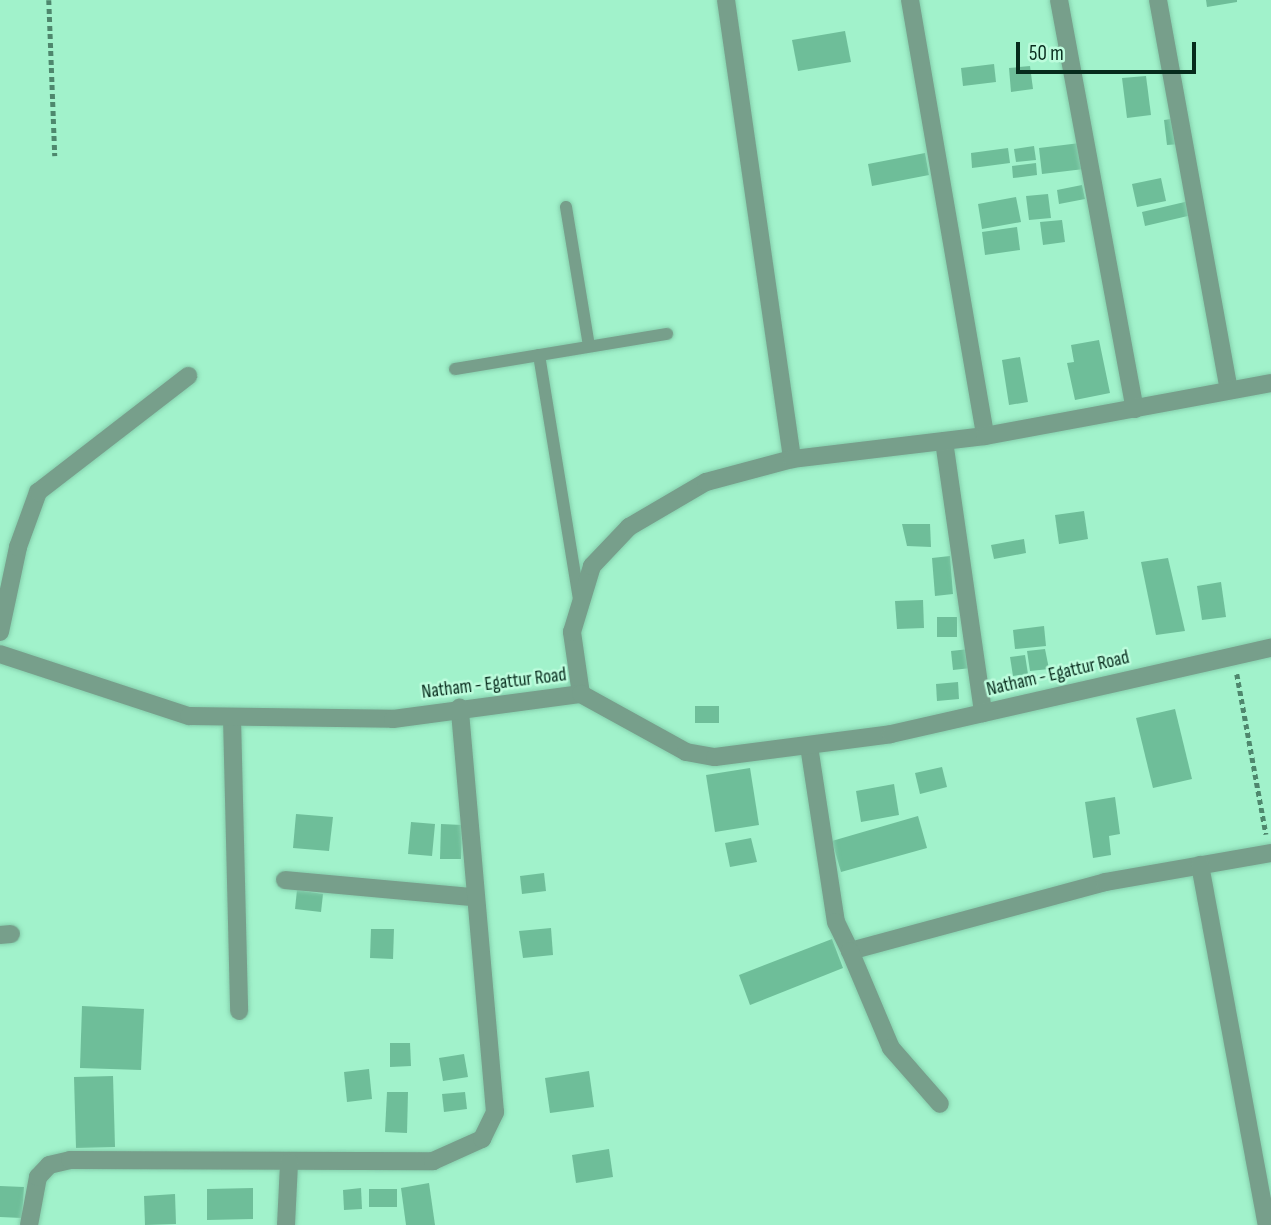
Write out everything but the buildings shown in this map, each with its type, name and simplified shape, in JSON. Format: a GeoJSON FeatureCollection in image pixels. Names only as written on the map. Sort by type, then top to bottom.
{"type":"FeatureCollection","features":[{"type":"Feature","properties":{"kind":"street"},"geometry":{"type":"LineString","coordinates":[[726,0],[792,459]]}},
{"type":"Feature","properties":{"kind":"street"},"geometry":{"type":"LineString","coordinates":[[910,0],[985,436]]}},
{"type":"Feature","properties":{"kind":"street"},"geometry":{"type":"LineString","coordinates":[[1059,0],[1135,409]]}},
{"type":"Feature","properties":{"kind":"street"},"geometry":{"type":"LineString","coordinates":[[1158,0],[1228,386]]}},
{"type":"Feature","properties":{"kind":"street"},"geometry":{"type":"LineString","coordinates":[[0,632],[18,547],[38,492],[188,376]]}},
{"type":"Feature","properties":{"kind":"street"},"geometry":{"type":"LineString","coordinates":[[580,694],[572,632],[579,598],[592,566],[629,527],[706,482],[792,459],[985,436],[1135,409],[1228,386],[1271,383]]}},
{"type":"Feature","properties":{"kind":"street"},"geometry":{"type":"LineString","coordinates":[[944,441],[983,713]]}},
{"type":"Feature","properties":{"kind":"street","name":"Natham - Egattur Road"},"geometry":{"type":"LineString","coordinates":[[0,654],[189,716],[393,719],[580,694],[686,752],[715,757],[809,746],[983,713],[1271,648]]}},
{"type":"Feature","properties":{"kind":"street"},"geometry":{"type":"LineString","coordinates":[[29,1225],[32,1191],[49,1165],[433,1161],[482,1139],[495,1112],[473,897],[460,708]]}},
{"type":"Feature","properties":{"kind":"street"},"geometry":{"type":"LineString","coordinates":[[232,718],[239,1011]]}},
{"type":"Feature","properties":{"kind":"street"},"geometry":{"type":"LineString","coordinates":[[809,746],[836,922],[891,1048],[940,1104]]}},
{"type":"Feature","properties":{"kind":"street"},"geometry":{"type":"LineString","coordinates":[[850,951],[1092,885],[1270,853]]}},
{"type":"Feature","properties":{"kind":"street"},"geometry":{"type":"LineString","coordinates":[[1199,865],[1267,1225]]}},
{"type":"Feature","properties":{"kind":"street"},"geometry":{"type":"LineString","coordinates":[[285,880],[473,897]]}},
{"type":"Feature","properties":{"kind":"street"},"geometry":{"type":"LineString","coordinates":[[286,1225],[289,1163]]}},
{"type":"Feature","properties":{"kind":"lane"},"geometry":{"type":"LineString","coordinates":[[566,207],[589,346]]}},
{"type":"Feature","properties":{"kind":"lane"},"geometry":{"type":"LineString","coordinates":[[455,369],[667,334]]}},
{"type":"Feature","properties":{"kind":"lane"},"geometry":{"type":"LineString","coordinates":[[538,355],[579,598]]}},
{"type":"Feature","properties":{"kind":"path"},"geometry":{"type":"LineString","coordinates":[[49,0],[55,156]]}},
{"type":"Feature","properties":{"kind":"path"},"geometry":{"type":"LineString","coordinates":[[1233,656],[1270,853]]}}]}
